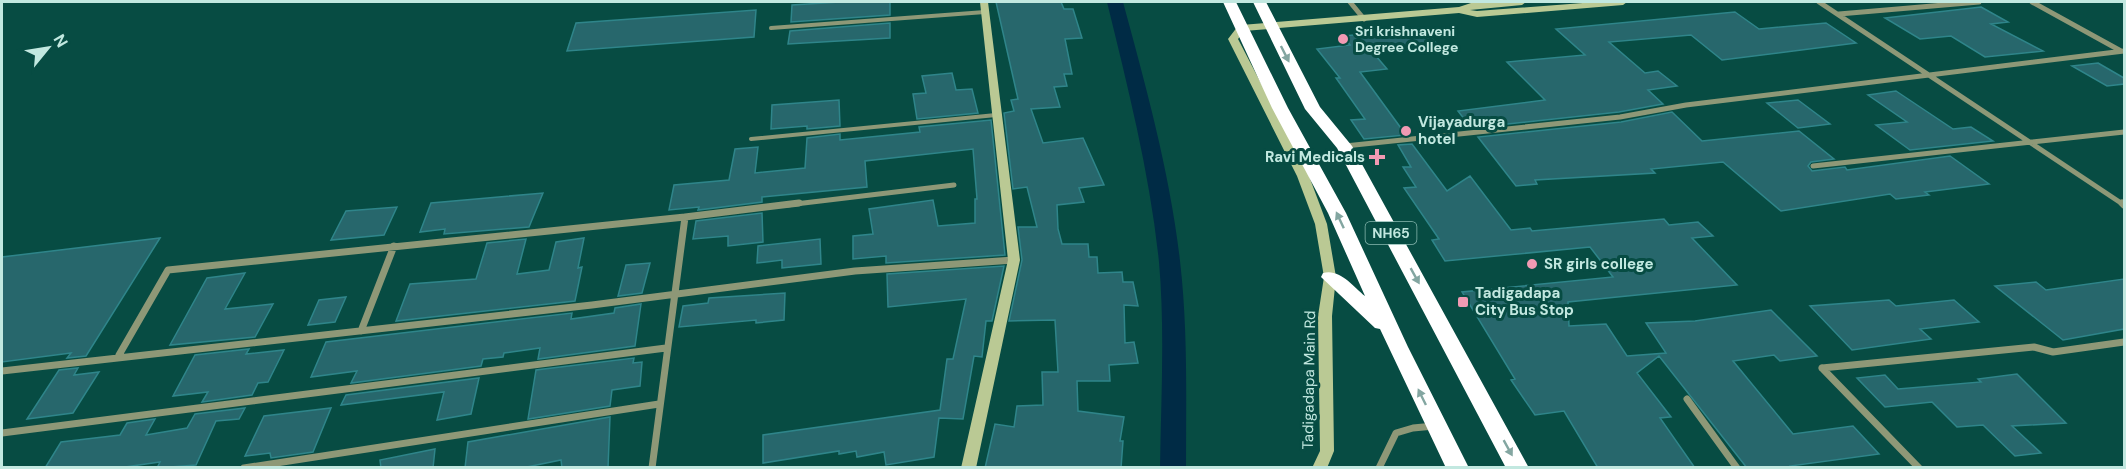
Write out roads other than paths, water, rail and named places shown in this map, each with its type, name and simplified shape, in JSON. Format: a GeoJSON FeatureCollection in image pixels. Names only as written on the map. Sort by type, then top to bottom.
{"type":"FeatureCollection","features":[{"type":"Feature","properties":{"kind":"highway","name":"NH65"},"geometry":{"type":"LineString","coordinates":[[1229,2],[1280,108],[1337,213],[1398,347],[1458,468]]}},
{"type":"Feature","properties":{"kind":"highway","name":"NH65"},"geometry":{"type":"LineString","coordinates":[[1259,2],[1313,109],[1344,146],[1518,468]]}},
{"type":"Feature","properties":{"kind":"highway"},"geometry":{"type":"LineString","coordinates":[[1330,277],[1377,316],[1398,347]]}},
{"type":"Feature","properties":{"kind":"street"},"geometry":{"type":"LineString","coordinates":[[1350,2],[1364,18]]}},
{"type":"Feature","properties":{"kind":"street"},"geometry":{"type":"LineString","coordinates":[[1241,28],[1459,10],[1471,6],[1522,2]]}},
{"type":"Feature","properties":{"kind":"street"},"geometry":{"type":"LineString","coordinates":[[1459,10],[1477,14],[1623,2]]}},
{"type":"Feature","properties":{"kind":"street"},"geometry":{"type":"LineString","coordinates":[[1819,2],[2124,206]]}},
{"type":"Feature","properties":{"kind":"street"},"geometry":{"type":"LineString","coordinates":[[1838,14],[1979,2]]}},
{"type":"Feature","properties":{"kind":"street"},"geometry":{"type":"LineString","coordinates":[[2032,2],[2124,52]]}},
{"type":"Feature","properties":{"kind":"street"},"geometry":{"type":"LineString","coordinates":[[968,468],[1014,260],[985,7]]}},
{"type":"Feature","properties":{"kind":"street","name":"Tadigadapa Main Rd"},"geometry":{"type":"LineString","coordinates":[[1241,28],[1233,39],[1235,45],[1303,176],[1321,224],[1330,277],[1324,316],[1327,451],[1319,468]]}},
{"type":"Feature","properties":{"kind":"street"},"geometry":{"type":"LineString","coordinates":[[1344,146],[1620,117],[1686,105],[2124,52]]}},
{"type":"Feature","properties":{"kind":"street"},"geometry":{"type":"LineString","coordinates":[[1813,166],[2124,132]]}},
{"type":"Feature","properties":{"kind":"street"},"geometry":{"type":"LineString","coordinates":[[119,355],[168,270],[685,217],[954,185]]}},
{"type":"Feature","properties":{"kind":"street"},"geometry":{"type":"LineString","coordinates":[[652,468],[685,217]]}},
{"type":"Feature","properties":{"kind":"street"},"geometry":{"type":"LineString","coordinates":[[362,331],[394,246]]}},
{"type":"Feature","properties":{"kind":"street"},"geometry":{"type":"LineString","coordinates":[[2,371],[119,355],[362,331],[950,261],[1014,260]]}},
{"type":"Feature","properties":{"kind":"street"},"geometry":{"type":"LineString","coordinates":[[1919,468],[1822,368],[2034,347],[2053,352],[2124,342]]}},
{"type":"Feature","properties":{"kind":"street"},"geometry":{"type":"LineString","coordinates":[[2,433],[666,348]]}},
{"type":"Feature","properties":{"kind":"street"},"geometry":{"type":"LineString","coordinates":[[1687,399],[1737,468]]}},
{"type":"Feature","properties":{"kind":"street"},"geometry":{"type":"LineString","coordinates":[[244,468],[659,404]]}},
{"type":"Feature","properties":{"kind":"street"},"geometry":{"type":"LineString","coordinates":[[1379,468],[1396,434],[1413,428],[1437,426]]}},
{"type":"Feature","properties":{"kind":"lane"},"geometry":{"type":"LineString","coordinates":[[771,28],[985,7]]}},
{"type":"Feature","properties":{"kind":"lane"},"geometry":{"type":"LineString","coordinates":[[751,140],[998,115]]}},
{"type":"Feature","properties":{"kind":"waterway"},"geometry":{"type":"LineString","coordinates":[[1115,2],[1150,146],[1166,234],[1173,321],[1173,468]]}},
{"type":"Feature","properties":{"kind":"place","name":"Sri krishnaveni Degree College"},"geometry":{"type":"Point","coordinates":[1343,39]}},
{"type":"Feature","properties":{"kind":"place","name":"Vijayadurga hotel"},"geometry":{"type":"Point","coordinates":[1406,131]}},
{"type":"Feature","properties":{"kind":"place","name":"Ravi Medicals"},"geometry":{"type":"Point","coordinates":[1377,157]}},
{"type":"Feature","properties":{"kind":"place","name":"SR girls college"},"geometry":{"type":"Point","coordinates":[1532,264]}},
{"type":"Feature","properties":{"kind":"place","name":"Tadigadapa City Bus Stop"},"geometry":{"type":"Point","coordinates":[1463,302]}}]}
